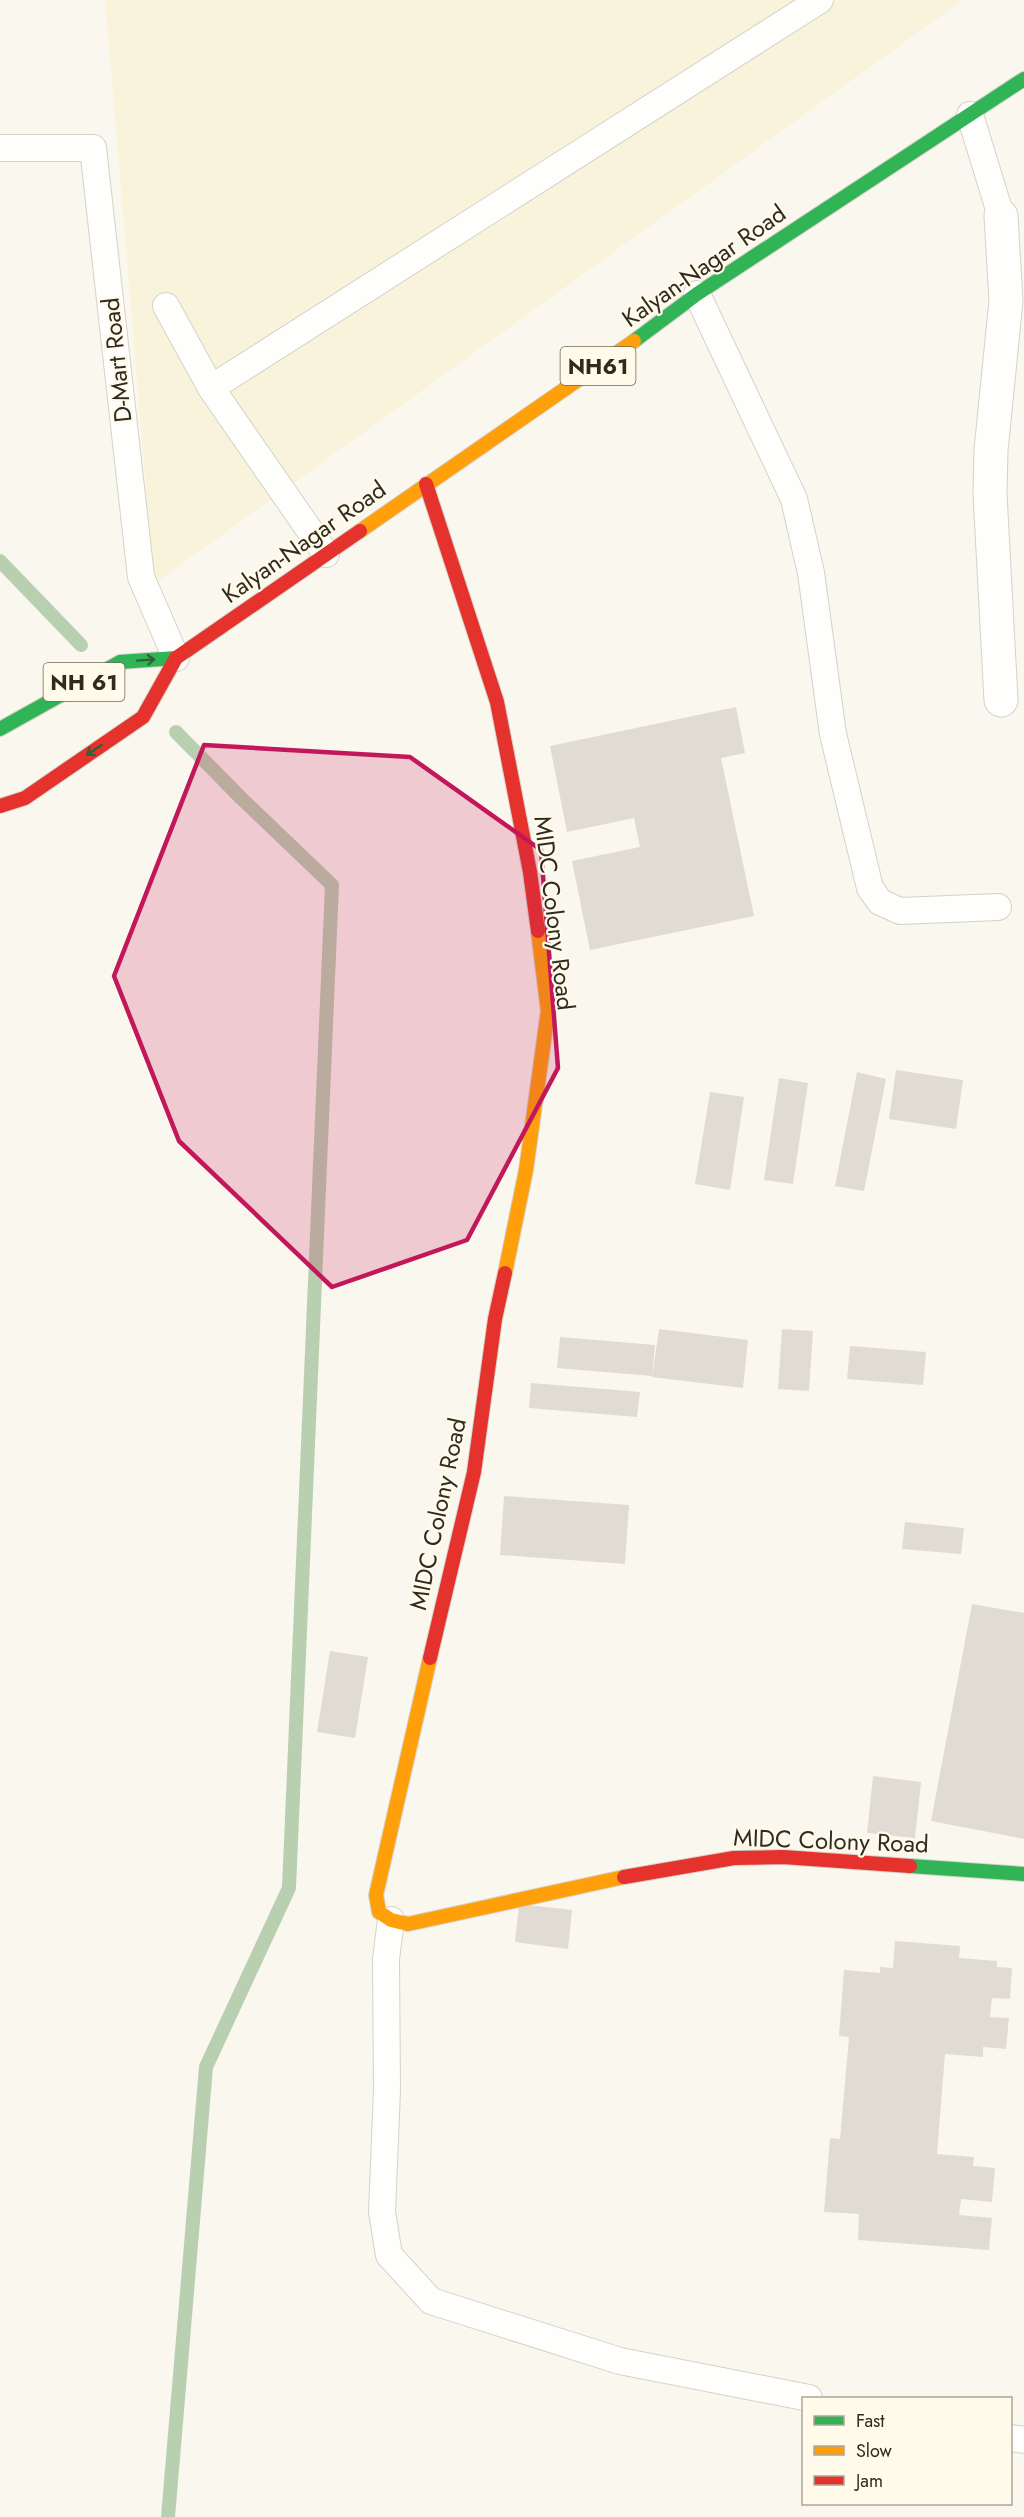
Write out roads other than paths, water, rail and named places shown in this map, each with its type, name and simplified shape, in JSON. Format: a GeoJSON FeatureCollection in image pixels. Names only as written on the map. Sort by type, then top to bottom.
{"type":"FeatureCollection","features":[{"type":"Feature","properties":{"kind":"main road","name":"Kalyan-Nagar Road"},"geometry":{"type":"LineString","coordinates":[[176,658],[628,346],[697,294],[1024,79]]}},
{"type":"Feature","properties":{"kind":"main road","name":"MIDC Colony Road"},"geometry":{"type":"LineString","coordinates":[[426,484],[497,702],[530,872],[548,1011],[526,1170],[495,1319],[474,1472],[376,1895],[379,1912],[391,1920],[408,1924],[591,1882],[734,1858],[783,1857],[1024,1874]]}},
{"type":"Feature","properties":{"kind":"main road","name":"NH 61"},"geometry":{"type":"LineString","coordinates":[[0,729],[120,662],[176,658]]}},
{"type":"Feature","properties":{"kind":"main road","name":"NH 61"},"geometry":{"type":"LineString","coordinates":[[0,806],[25,798],[143,717],[176,658]]}},
{"type":"Feature","properties":{"kind":"street"},"geometry":{"type":"LineString","coordinates":[[1000,216],[1006,301],[991,450],[990,494],[1001,700]]}},
{"type":"Feature","properties":{"kind":"lane"},"geometry":{"type":"LineString","coordinates":[[211,388],[820,0]]}},
{"type":"Feature","properties":{"kind":"lane"},"geometry":{"type":"LineString","coordinates":[[970,115],[1000,216]]}},
{"type":"Feature","properties":{"kind":"lane","name":"D-Mart Road"},"geometry":{"type":"LineString","coordinates":[[0,148],[93,148],[141,577],[176,658]]}},
{"type":"Feature","properties":{"kind":"lane"},"geometry":{"type":"LineString","coordinates":[[697,294],[794,499],[811,573],[833,734],[870,888],[880,902],[900,911],[998,908]]}},
{"type":"Feature","properties":{"kind":"lane"},"geometry":{"type":"LineString","coordinates":[[166,306],[211,388],[326,554]]}},
{"type":"Feature","properties":{"kind":"lane"},"geometry":{"type":"LineString","coordinates":[[391,1920],[386,1959],[387,2090],[382,2212],[389,2255],[431,2301],[620,2361],[804,2397]]}},
{"type":"Feature","properties":{"kind":"waterway"},"geometry":{"type":"LineString","coordinates":[[0,561],[81,645]]}},
{"type":"Feature","properties":{"kind":"waterway"},"geometry":{"type":"LineString","coordinates":[[168,2517],[206,2067],[289,1888],[332,885],[176,732]]}}]}
